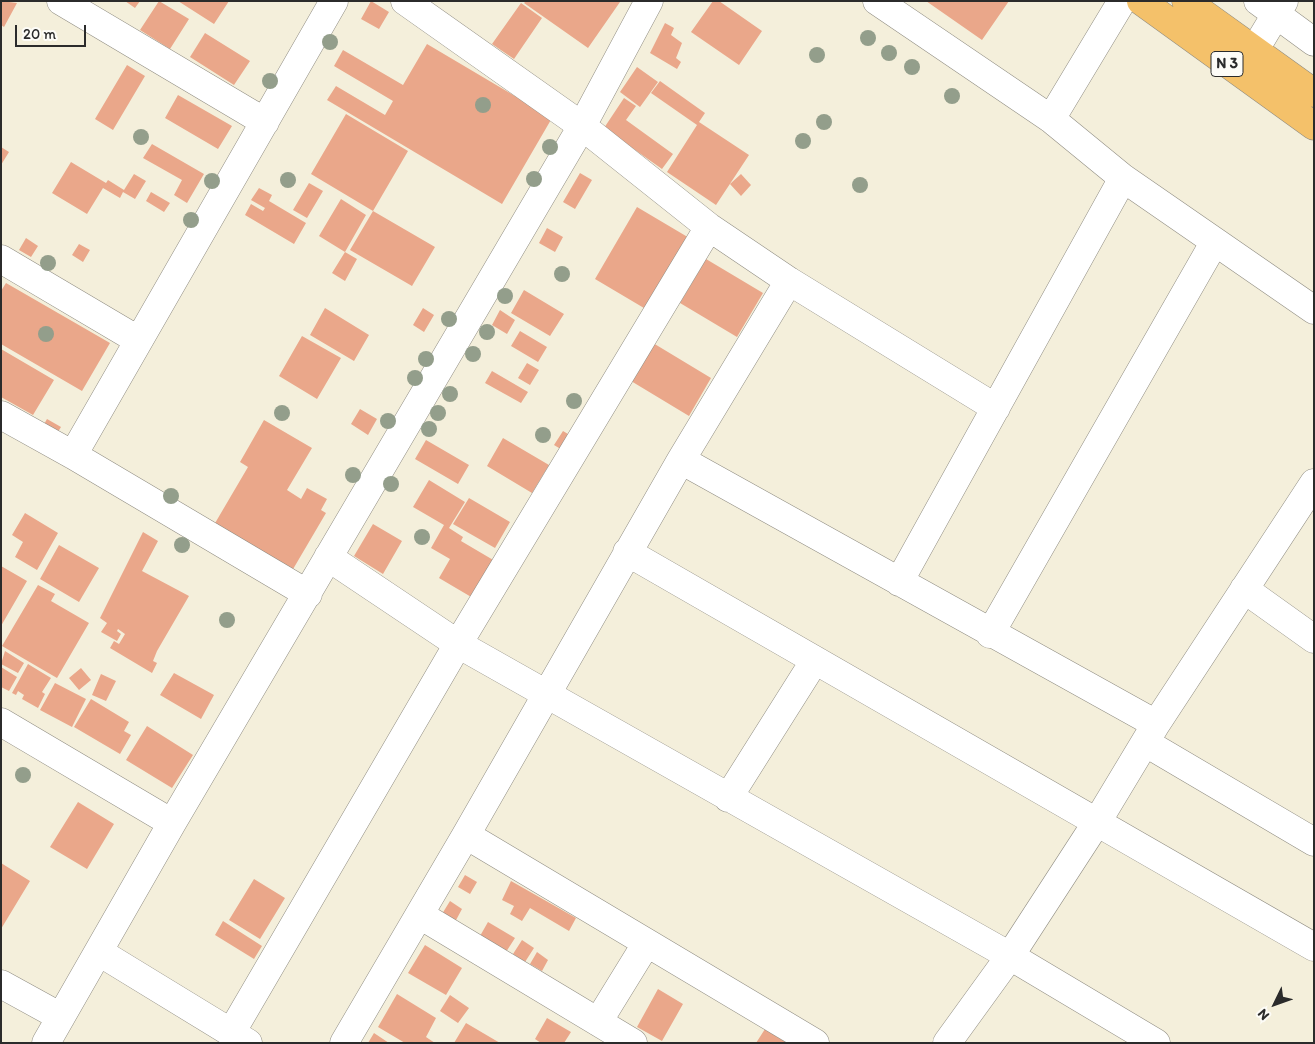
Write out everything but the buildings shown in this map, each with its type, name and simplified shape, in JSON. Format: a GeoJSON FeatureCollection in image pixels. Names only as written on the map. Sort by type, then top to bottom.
{"type":"FeatureCollection","features":[{"type":"Feature","properties":{"kind":"main road","name":"N 3"},"geometry":{"type":"LineString","coordinates":[[1141,1],[1314,126]]}},
{"type":"Feature","properties":{"kind":"main road","name":"N 3"},"geometry":{"type":"LineString","coordinates":[[1186,1],[1314,93]]}},
{"type":"Feature","properties":{"kind":"street"},"geometry":{"type":"LineString","coordinates":[[61,1],[266,122]]}},
{"type":"Feature","properties":{"kind":"street"},"geometry":{"type":"LineString","coordinates":[[73,455],[334,1]]}},
{"type":"Feature","properties":{"kind":"street"},"geometry":{"type":"LineString","coordinates":[[405,1],[582,126],[709,227],[789,281],[996,408]]}},
{"type":"Feature","properties":{"kind":"street"},"geometry":{"type":"LineString","coordinates":[[46,1043],[172,823],[582,126],[649,1]]}},
{"type":"Feature","properties":{"kind":"street"},"geometry":{"type":"LineString","coordinates":[[876,1],[1051,119],[1123,178],[1314,310]]}},
{"type":"Feature","properties":{"kind":"street"},"geometry":{"type":"LineString","coordinates":[[1051,119],[1122,1]]}},
{"type":"Feature","properties":{"kind":"street"},"geometry":{"type":"LineString","coordinates":[[1254,51],[1273,6],[1314,42]]}},
{"type":"Feature","properties":{"kind":"street"},"geometry":{"type":"LineString","coordinates":[[898,582],[1123,178]]}},
{"type":"Feature","properties":{"kind":"street"},"geometry":{"type":"LineString","coordinates":[[99,952],[240,1038],[458,644],[709,227]]}},
{"type":"Feature","properties":{"kind":"street"},"geometry":{"type":"LineString","coordinates":[[990,634],[1214,242]]}},
{"type":"Feature","properties":{"kind":"street"},"geometry":{"type":"LineString","coordinates":[[1,260],[138,340]]}},
{"type":"Feature","properties":{"kind":"street"},"geometry":{"type":"LineString","coordinates":[[344,1043],[420,915],[627,552],[789,281]]}},
{"type":"Feature","properties":{"kind":"street"},"geometry":{"type":"LineString","coordinates":[[1,415],[73,455],[308,594]]}},
{"type":"Feature","properties":{"kind":"street"},"geometry":{"type":"LineString","coordinates":[[681,460],[990,634],[1151,734],[1314,842]]}},
{"type":"Feature","properties":{"kind":"street"},"geometry":{"type":"LineString","coordinates":[[947,1043],[1010,956],[1244,589],[1306,510],[1314,483]]}},
{"type":"Feature","properties":{"kind":"street"},"geometry":{"type":"LineString","coordinates":[[627,552],[1314,946]]}},
{"type":"Feature","properties":{"kind":"street"},"geometry":{"type":"LineString","coordinates":[[328,557],[458,644],[1010,956],[1156,1043]]}},
{"type":"Feature","properties":{"kind":"street"},"geometry":{"type":"LineString","coordinates":[[1244,589],[1314,639]]}},
{"type":"Feature","properties":{"kind":"street"},"geometry":{"type":"LineString","coordinates":[[728,798],[815,660]]}},
{"type":"Feature","properties":{"kind":"street"},"geometry":{"type":"LineString","coordinates":[[1,722],[172,823]]}},
{"type":"Feature","properties":{"kind":"street"},"geometry":{"type":"LineString","coordinates":[[466,835],[815,1043]]}},
{"type":"Feature","properties":{"kind":"street"},"geometry":{"type":"LineString","coordinates":[[420,915],[632,1042]]}},
{"type":"Feature","properties":{"kind":"street"},"geometry":{"type":"LineString","coordinates":[[598,1022],[646,944]]}},
{"type":"Feature","properties":{"kind":"street"},"geometry":{"type":"LineString","coordinates":[[1,984],[61,1017]]}}]}
